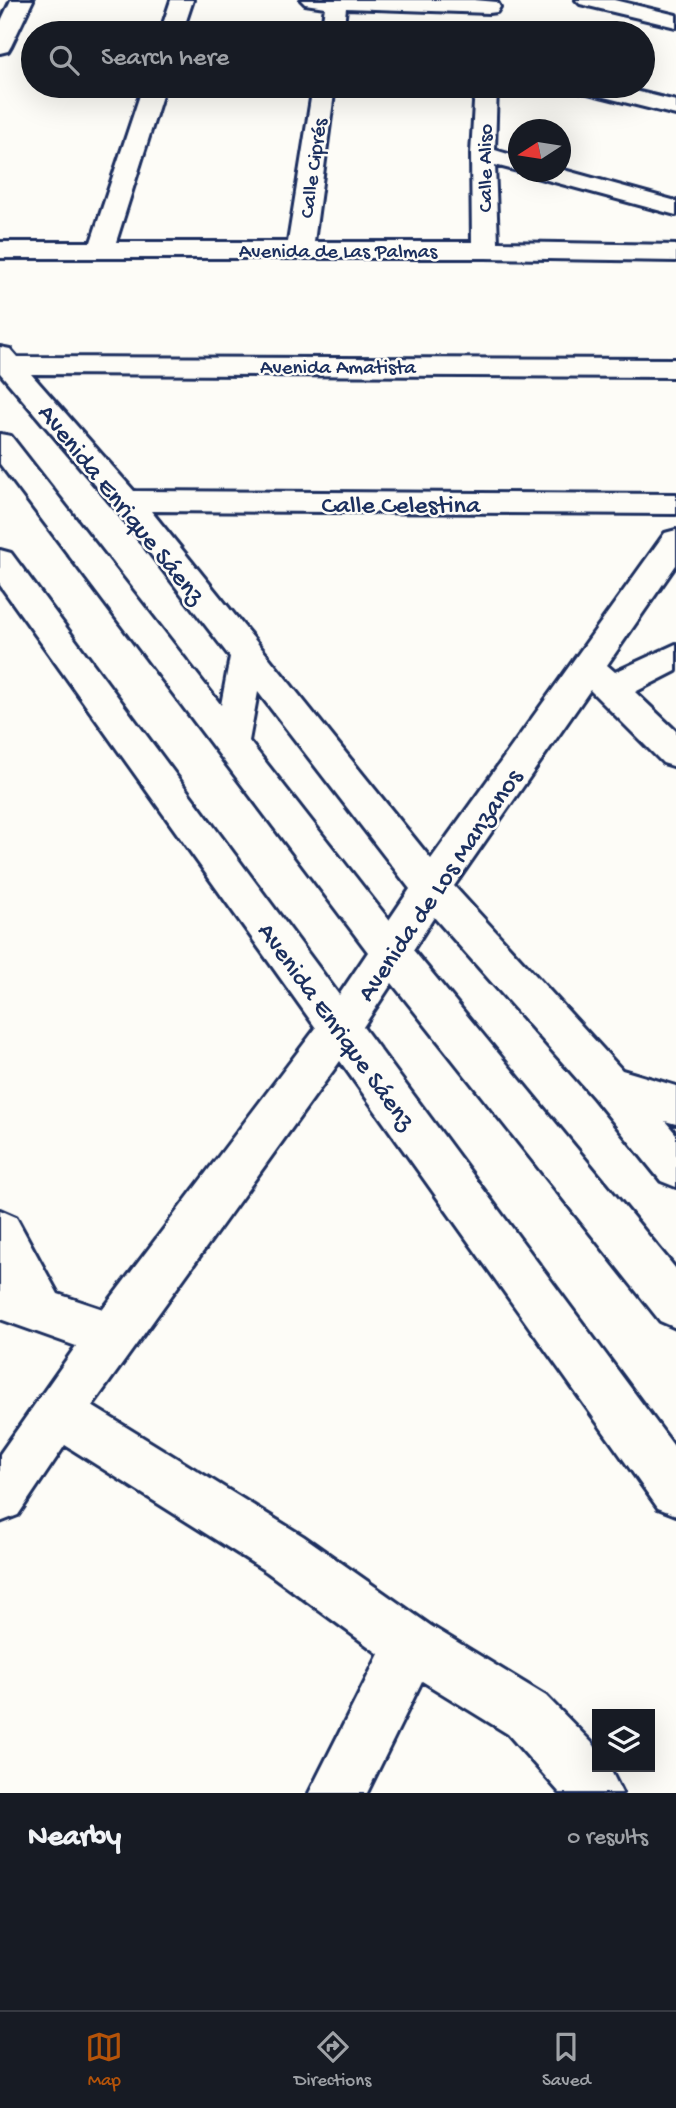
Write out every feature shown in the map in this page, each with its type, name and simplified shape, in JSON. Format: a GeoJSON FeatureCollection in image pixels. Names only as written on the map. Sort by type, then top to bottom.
{"type":"FeatureCollection","features":[{"type":"Feature","properties":{"kind":"street"},"geometry":{"type":"LineString","coordinates":[[0,46],[22,0]]}},
{"type":"Feature","properties":{"kind":"street"},"geometry":{"type":"LineString","coordinates":[[175,21],[182,0]]}},
{"type":"Feature","properties":{"kind":"street"},"geometry":{"type":"LineString","coordinates":[[313,0],[489,3],[488,21]]}},
{"type":"Feature","properties":{"kind":"street"},"geometry":{"type":"LineString","coordinates":[[334,21],[337,0]]}},
{"type":"Feature","properties":{"kind":"street"},"geometry":{"type":"LineString","coordinates":[[587,0],[676,21]]}},
{"type":"Feature","properties":{"kind":"street"},"geometry":{"type":"LineString","coordinates":[[101,250],[150,98]]}},
{"type":"Feature","properties":{"kind":"street","name":"Calle Ciprés"},"geometry":{"type":"LineString","coordinates":[[300,250],[322,98]]}},
{"type":"Feature","properties":{"kind":"street","name":"Calle Aliso"},"geometry":{"type":"LineString","coordinates":[[485,98],[483,154],[485,250]]}},
{"type":"Feature","properties":{"kind":"street"},"geometry":{"type":"LineString","coordinates":[[636,98],[676,108]]}},
{"type":"Feature","properties":{"kind":"street"},"geometry":{"type":"LineString","coordinates":[[483,154],[508,161]]}},
{"type":"Feature","properties":{"kind":"street"},"geometry":{"type":"LineString","coordinates":[[571,179],[675,206],[648,253]]}},
{"type":"Feature","properties":{"kind":"street","name":"Avenida de Las Palmas"},"geometry":{"type":"LineString","coordinates":[[0,250],[485,250],[676,253]]}},
{"type":"Feature","properties":{"kind":"street","name":"Avenida Amatista"},"geometry":{"type":"LineString","coordinates":[[3,361],[676,368]]}},
{"type":"Feature","properties":{"kind":"street","name":"Avenida Enrique Sáenz"},"geometry":{"type":"LineString","coordinates":[[3,361],[126,501],[432,888],[609,1085],[676,1167]]}},
{"type":"Feature","properties":{"kind":"street"},"geometry":{"type":"LineString","coordinates":[[0,443],[391,952],[676,1305]]}},
{"type":"Feature","properties":{"kind":"street","name":"Calle Celestina"},"geometry":{"type":"LineString","coordinates":[[126,501],[676,504]]}},
{"type":"Feature","properties":{"kind":"street","name":"Avenida de Los Manzanos"},"geometry":{"type":"LineString","coordinates":[[0,1497],[111,1336],[340,1028],[432,888],[600,677],[676,541]]}},
{"type":"Feature","properties":{"kind":"street","name":"Avenida Enrique Sáenz"},"geometry":{"type":"LineString","coordinates":[[0,561],[676,1490]]}},
{"type":"Feature","properties":{"kind":"street"},"geometry":{"type":"LineString","coordinates":[[676,656],[600,677],[676,753]]}},
{"type":"Feature","properties":{"kind":"street"},"geometry":{"type":"LineString","coordinates":[[231,743],[247,657]]}},
{"type":"Feature","properties":{"kind":"street"},"geometry":{"type":"LineString","coordinates":[[609,1085],[676,1105]]}},
{"type":"Feature","properties":{"kind":"street"},"geometry":{"type":"LineString","coordinates":[[0,1232],[21,1303],[111,1336]]}},
{"type":"Feature","properties":{"kind":"street"},"geometry":{"type":"LineString","coordinates":[[58,1413],[285,1554],[412,1645],[527,1715],[574,1765],[594,1793]]}},
{"type":"Feature","properties":{"kind":"street"},"geometry":{"type":"LineString","coordinates":[[337,1793],[412,1645]]}}]}
